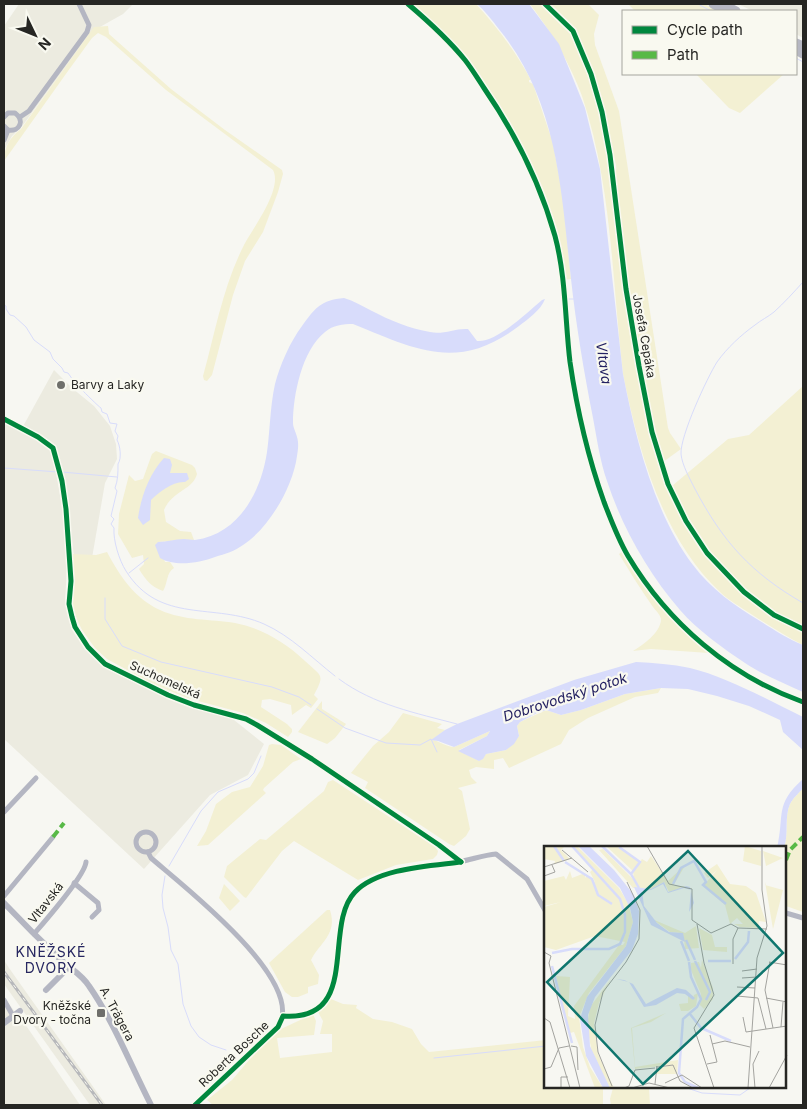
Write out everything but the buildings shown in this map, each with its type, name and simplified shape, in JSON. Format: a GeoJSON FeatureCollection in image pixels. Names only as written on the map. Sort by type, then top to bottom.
{"type":"FeatureCollection","features":[{"type":"Feature","properties":{"kind":"main road"},"geometry":{"type":"LineString","coordinates":[[713,4],[724,10]]}},
{"type":"Feature","properties":{"kind":"main road"},"geometry":{"type":"LineString","coordinates":[[723,4],[734,10]]}},
{"type":"Feature","properties":{"kind":"street"},"geometry":{"type":"LineString","coordinates":[[20,117],[29,112],[87,32],[89,25],[79,4]]}},
{"type":"Feature","properties":{"kind":"street"},"geometry":{"type":"LineString","coordinates":[[4,115],[11,112],[20,117]]}},
{"type":"Feature","properties":{"kind":"street"},"geometry":{"type":"LineString","coordinates":[[4,140],[6,128],[12,131],[19,128],[20,117]]}},
{"type":"Feature","properties":{"kind":"street","name":"Suchomelská"},"geometry":{"type":"LineString","coordinates":[[4,419],[38,437],[52,448],[60,472],[68,524],[71,581],[69,604],[75,627],[88,647],[105,664],[194,705],[246,719],[257,725],[312,759],[461,862]]}},
{"type":"Feature","properties":{"kind":"street"},"geometry":{"type":"LineString","coordinates":[[4,812],[36,778]]}},
{"type":"Feature","properties":{"kind":"street"},"geometry":{"type":"LineString","coordinates":[[4,896],[53,837]]}},
{"type":"Feature","properties":{"kind":"street","name":"Roberta Bosche"},"geometry":{"type":"LineString","coordinates":[[148,852],[152,858],[229,927],[254,954],[266,969],[276,987],[282,1005],[283,1016],[278,1027],[196,1105]]}},
{"type":"Feature","properties":{"kind":"street"},"geometry":{"type":"LineString","coordinates":[[283,1016],[308,1013],[317,1009],[327,999],[336,968],[347,903],[355,892],[366,883],[380,877],[410,869],[461,862],[496,854],[527,879],[544,909]]}},
{"type":"Feature","properties":{"kind":"street","name":"Vltavská"},"geometry":{"type":"LineString","coordinates":[[34,934],[74,883],[86,866],[86,862]]}},
{"type":"Feature","properties":{"kind":"street","name":"Vltavská"},"geometry":{"type":"LineString","coordinates":[[74,883],[98,903],[99,910],[92,917]]}},
{"type":"Feature","properties":{"kind":"street","name":"A. Trägera"},"geometry":{"type":"LineString","coordinates":[[4,902],[34,934],[69,967],[82,976],[89,985],[151,1105]]}},
{"type":"Feature","properties":{"kind":"street"},"geometry":{"type":"LineString","coordinates":[[787,913],[803,918]]}},
{"type":"Feature","properties":{"kind":"street"},"geometry":{"type":"LineString","coordinates":[[46,990],[69,967]]}},
{"type":"Feature","properties":{"kind":"street"},"geometry":{"type":"LineString","coordinates":[[4,1000],[13,1016]]}},
{"type":"Feature","properties":{"kind":"street"},"geometry":{"type":"LineString","coordinates":[[4,1023],[20,1011]]}},
{"type":"Feature","properties":{"kind":"shaded area"},"geometry":{"type":"Polygon","coordinates":[[[19,4],[133,4],[123,14],[91,32],[23,125],[12,136],[4,150],[4,26],[19,4]]]}},
{"type":"Feature","properties":{"kind":"shaded area"},"geometry":{"type":"Polygon","coordinates":[[[411,4],[476,4],[506,40],[531,80],[529,82],[533,84],[553,143],[563,197],[571,279],[563,280],[555,231],[547,202],[535,172],[497,103],[459,51],[411,4]]]}},
{"type":"Feature","properties":{"kind":"shaded area"},"geometry":{"type":"Polygon","coordinates":[[[530,4],[542,4],[565,24],[571,32],[595,93],[608,154],[623,289],[649,424],[674,500],[701,548],[719,569],[761,606],[803,632],[803,645],[731,601],[720,592],[682,546],[655,491],[636,432],[623,374],[610,234],[600,164],[592,130],[582,96],[572,72],[553,37],[530,4]]]}},
{"type":"Feature","properties":{"kind":"shaded area"},"geometry":{"type":"Polygon","coordinates":[[[550,4],[588,4],[599,15],[594,34],[595,45],[619,111],[668,428],[681,449],[663,462],[649,408],[627,284],[616,204],[616,165],[594,77],[577,33],[568,21],[550,4]]]}},
{"type":"Feature","properties":{"kind":"shaded area"},"geometry":{"type":"Polygon","coordinates":[[[628,4],[705,4],[716,10],[634,10],[628,4]]]}},
{"type":"Feature","properties":{"kind":"shaded area"},"geometry":{"type":"Polygon","coordinates":[[[738,4],[803,4],[803,38],[797,35],[797,10],[751,10],[738,4]]]}},
{"type":"Feature","properties":{"kind":"shaded area"},"geometry":{"type":"Polygon","coordinates":[[[108,26],[109,34],[171,89],[282,170],[283,174],[278,192],[263,232],[245,261],[233,295],[212,375],[207,381],[204,380],[203,376],[230,277],[244,245],[271,198],[275,178],[273,170],[166,90],[106,37],[98,33],[92,38],[4,161],[6,147],[11,139],[21,129],[94,27],[108,26]]]}},
{"type":"Feature","properties":{"kind":"shaded area"},"geometry":{"type":"Polygon","coordinates":[[[697,75],[783,75],[740,113],[729,108],[697,75]]]}},
{"type":"Feature","properties":{"kind":"shaded area"},"geometry":{"type":"Polygon","coordinates":[[[54,370],[94,406],[110,426],[116,444],[117,459],[105,483],[92,558],[74,556],[64,481],[52,451],[66,528],[65,604],[92,651],[110,669],[145,687],[208,711],[219,712],[234,720],[264,744],[248,775],[210,795],[144,869],[4,739],[4,421],[21,430],[54,370]]]}},
{"type":"Feature","properties":{"kind":"shaded area"},"geometry":{"type":"Polygon","coordinates":[[[803,386],[803,627],[781,617],[761,604],[724,570],[694,529],[672,486],[728,439],[749,435],[803,386]]]}},
{"type":"Feature","properties":{"kind":"shaded area"},"geometry":{"type":"Polygon","coordinates":[[[156,451],[192,465],[197,474],[191,484],[172,498],[164,510],[166,522],[180,531],[191,532],[194,540],[158,542],[165,562],[170,562],[174,568],[171,570],[163,591],[149,582],[139,569],[144,564],[143,555],[132,558],[118,534],[119,514],[129,475],[135,481],[143,479],[152,454],[156,451]]]}},
{"type":"Feature","properties":{"kind":"shaded area"},"geometry":{"type":"Polygon","coordinates":[[[623,551],[645,586],[679,627],[709,653],[651,649],[633,651],[654,634],[661,620],[619,554],[623,551]]]}},
{"type":"Feature","properties":{"kind":"shaded area"},"geometry":{"type":"Polygon","coordinates":[[[107,552],[129,586],[151,605],[169,614],[235,623],[264,632],[298,654],[318,673],[320,683],[314,695],[318,699],[311,708],[306,705],[292,715],[291,705],[270,699],[262,700],[261,707],[292,729],[288,737],[266,723],[243,713],[187,698],[151,683],[107,659],[95,648],[82,630],[72,609],[74,581],[72,554],[96,555],[107,552]]]}},
{"type":"Feature","properties":{"kind":"shaded area"},"geometry":{"type":"Polygon","coordinates":[[[661,688],[658,693],[635,697],[588,718],[569,730],[561,744],[509,768],[503,758],[494,760],[494,769],[476,767],[469,770],[471,777],[477,783],[458,788],[462,791],[470,829],[466,836],[454,846],[365,788],[368,782],[351,773],[373,746],[389,732],[403,713],[442,724],[437,728],[445,730],[432,740],[451,747],[490,731],[487,736],[459,750],[479,761],[486,754],[506,750],[519,736],[517,726],[520,722],[546,710],[561,715],[625,694],[661,688]]]}},
{"type":"Feature","properties":{"kind":"shaded area"},"geometry":{"type":"Polygon","coordinates":[[[322,701],[322,709],[346,724],[335,738],[327,744],[298,732],[322,701]]]}},
{"type":"Feature","properties":{"kind":"shaded area"},"geometry":{"type":"Polygon","coordinates":[[[269,745],[281,745],[301,759],[293,762],[264,788],[263,790],[266,793],[208,845],[197,846],[206,831],[216,804],[232,792],[250,787],[263,766],[269,745]]]}},
{"type":"Feature","properties":{"kind":"shaded area"},"geometry":{"type":"Polygon","coordinates":[[[333,780],[435,847],[438,851],[437,855],[433,859],[396,865],[358,880],[294,841],[282,851],[246,898],[244,897],[224,877],[227,866],[260,839],[266,840],[324,791],[328,782],[333,780]]]}},
{"type":"Feature","properties":{"kind":"shaded area"},"geometry":{"type":"Polygon","coordinates":[[[803,788],[803,912],[787,906],[787,846],[784,846],[788,809],[803,788]]]}},
{"type":"Feature","properties":{"kind":"shaded area"},"geometry":{"type":"Polygon","coordinates":[[[224,884],[240,901],[230,911],[219,898],[224,884]]]}},
{"type":"Feature","properties":{"kind":"shaded area"},"geometry":{"type":"Polygon","coordinates":[[[327,910],[330,910],[332,926],[311,960],[319,975],[318,984],[308,987],[308,993],[292,997],[285,992],[269,963],[327,910]]]}},
{"type":"Feature","properties":{"kind":"shaded area"},"geometry":{"type":"Polygon","coordinates":[[[4,960],[106,1105],[90,1105],[4,984],[4,960]]]}},
{"type":"Feature","properties":{"kind":"shaded area"},"geometry":{"type":"Polygon","coordinates":[[[4,998],[27,1027],[80,1105],[4,1105],[4,998]]]}},
{"type":"Feature","properties":{"kind":"shaded area"},"geometry":{"type":"Polygon","coordinates":[[[331,999],[343,1004],[357,1005],[356,1008],[373,1019],[392,1022],[412,1029],[421,1044],[429,1052],[544,1040],[544,1089],[603,1089],[603,1105],[213,1105],[207,1100],[232,1080],[255,1053],[281,1029],[313,1014],[316,1021],[314,1035],[277,1038],[280,1058],[332,1052],[332,1034],[320,1034],[323,1021],[318,1012],[331,999]]]}},
{"type":"Feature","properties":{"kind":"shaded area"},"geometry":{"type":"Polygon","coordinates":[[[613,1089],[649,1089],[650,1105],[611,1105],[610,1099],[613,1089]]]}},
{"type":"Feature","properties":{"kind":"water","name":"Vltava"},"geometry":{"type":"Polygon","coordinates":[[[477,4],[529,4],[559,44],[585,108],[600,169],[623,374],[640,448],[657,499],[679,545],[708,582],[742,609],[781,634],[803,645],[803,692],[745,663],[694,625],[657,581],[628,532],[613,498],[597,442],[578,331],[559,179],[545,116],[533,85],[518,56],[477,4]]]}},
{"type":"Feature","properties":{"kind":"water"},"geometry":{"type":"Polygon","coordinates":[[[344,298],[393,321],[423,331],[440,333],[468,329],[477,341],[485,340],[502,332],[545,299],[541,307],[530,317],[497,340],[476,349],[457,352],[437,352],[418,348],[397,342],[353,324],[338,325],[325,332],[310,350],[300,374],[293,412],[293,425],[298,444],[295,468],[285,493],[270,518],[253,538],[233,551],[202,561],[187,563],[166,561],[160,558],[155,545],[158,542],[181,539],[195,540],[210,536],[236,520],[245,509],[253,496],[264,467],[275,384],[293,339],[319,306],[344,298]]]}},
{"type":"Feature","properties":{"kind":"water"},"geometry":{"type":"Polygon","coordinates":[[[164,458],[170,459],[172,465],[170,473],[187,473],[189,479],[185,482],[176,483],[151,500],[150,520],[143,525],[138,518],[141,502],[150,478],[164,458]]]}},
{"type":"Feature","properties":{"kind":"water"},"geometry":{"type":"Polygon","coordinates":[[[636,662],[690,668],[704,672],[803,717],[803,750],[783,732],[780,720],[749,706],[688,689],[661,688],[625,694],[561,715],[546,710],[537,713],[520,722],[517,726],[519,736],[514,744],[506,750],[486,754],[479,761],[458,751],[487,736],[490,731],[454,747],[431,740],[457,724],[574,680],[636,662]]]}},
{"type":"Feature","properties":{"kind":"water"},"geometry":{"type":"Polygon","coordinates":[[[803,779],[803,788],[788,809],[784,846],[777,846],[784,803],[803,779]]]}},
{"type":"Feature","properties":{"kind":"waterway"},"geometry":{"type":"LineString","coordinates":[[698,4],[709,10]]}},
{"type":"Feature","properties":{"kind":"waterway"},"geometry":{"type":"LineString","coordinates":[[797,59],[803,62]]}},
{"type":"Feature","properties":{"kind":"waterway"},"geometry":{"type":"LineString","coordinates":[[803,282],[774,312],[734,342],[717,362],[689,421],[681,454],[695,489],[706,508],[716,525],[740,555],[768,580],[803,603]]}},
{"type":"Feature","properties":{"kind":"waterway"},"geometry":{"type":"LineString","coordinates":[[568,299],[574,299]]}},
{"type":"Feature","properties":{"kind":"waterway","name":"Dobrovodský potok"},"geometry":{"type":"LineString","coordinates":[[4,305],[10,315],[14,316],[26,327],[34,340],[50,352],[53,359],[64,372],[68,373],[73,380],[78,382],[82,390],[101,408],[102,412],[107,414],[110,423],[117,424],[115,431],[118,436],[120,455],[115,488],[117,491],[111,516],[114,519],[111,524],[114,528],[121,561],[126,571],[140,588],[155,599],[171,606],[226,614],[264,624],[292,641],[335,676]]}},
{"type":"Feature","properties":{"kind":"waterway"},"geometry":{"type":"LineString","coordinates":[[4,468],[58,472]]}},
{"type":"Feature","properties":{"kind":"waterway"},"geometry":{"type":"LineString","coordinates":[[62,472],[117,477]]}},
{"type":"Feature","properties":{"kind":"waterway"},"geometry":{"type":"LineString","coordinates":[[129,573],[148,558]]}},
{"type":"Feature","properties":{"kind":"waterway"},"geometry":{"type":"LineString","coordinates":[[105,598],[105,619],[122,646],[161,662],[272,687],[299,697],[311,705]]}},
{"type":"Feature","properties":{"kind":"waterway","name":"Dobrovodský potok"},"geometry":{"type":"LineString","coordinates":[[339,679],[352,688],[381,702],[457,724]]}},
{"type":"Feature","properties":{"kind":"waterway"},"geometry":{"type":"LineString","coordinates":[[317,709],[345,728],[386,743],[420,745],[431,739],[437,752]]}},
{"type":"Feature","properties":{"kind":"waterway"},"geometry":{"type":"LineString","coordinates":[[169,866],[201,811],[218,792],[248,779],[254,773],[261,756]]}},
{"type":"Feature","properties":{"kind":"waterway"},"geometry":{"type":"LineString","coordinates":[[165,876],[162,895],[163,908],[171,950],[178,964],[183,1004],[191,1026],[199,1037],[211,1045],[226,1050]]}},
{"type":"Feature","properties":{"kind":"waterway"},"geometry":{"type":"LineString","coordinates":[[434,1058],[544,1046]]}},
{"type":"Feature","properties":{"kind":"waterway"},"geometry":{"type":"LineString","coordinates":[[690,1089],[702,1093],[740,1095],[749,1089]]}},
{"type":"Feature","properties":{"kind":"railway"},"geometry":{"type":"LineString","coordinates":[[4,972],[102,1105]]}},
{"type":"Feature","properties":{"kind":"marked path"},"geometry":{"type":"LineString","coordinates":[[53,837],[64,823]]}},
{"type":"Feature","properties":{"kind":"marked path"},"geometry":{"type":"LineString","coordinates":[[787,858],[790,850],[803,837]]}},
{"type":"Feature","properties":{"kind":"cycle path"},"geometry":{"type":"LineString","coordinates":[[408,4],[445,38],[470,67],[506,123],[526,159],[542,197],[559,252],[570,362],[584,433],[604,502],[628,556],[662,603],[703,644],[750,678],[803,702]]}},
{"type":"Feature","properties":{"kind":"cycle path","name":"Josefa Cepáka"},"geometry":{"type":"LineString","coordinates":[[545,4],[573,31],[591,74],[602,112],[610,155],[626,289],[639,366],[652,432],[668,484],[686,521],[707,553],[744,592],[774,615],[803,629]]}},
{"type":"Feature","properties":{"kind":"cycle path"},"geometry":{"type":"LineString","coordinates":[[4,419],[38,437],[53,448],[62,481],[66,509],[71,581],[69,604],[72,617],[75,627],[88,647],[105,664],[168,695],[194,705],[246,719],[257,725],[312,759],[461,862]]}},
{"type":"Feature","properties":{"kind":"cycle path"},"geometry":{"type":"LineString","coordinates":[[195,1105],[278,1027],[283,1016],[307,1014],[323,1004],[332,988],[341,927],[346,907],[355,892],[365,884],[390,873],[405,869],[461,862]]}},
{"type":"Feature","properties":{"kind":"place","name":"Barvy a Laky"},"geometry":{"type":"Point","coordinates":[61,385]}},
{"type":"Feature","properties":{"kind":"place","name":"Kněžské Dvory - točna"},"geometry":{"type":"Point","coordinates":[101,1013]}},
{"type":"Feature","properties":{"kind":"district","name":"KNĚŽSKÉ DVORY"},"geometry":{"type":"Point","coordinates":[51,960]}}]}
